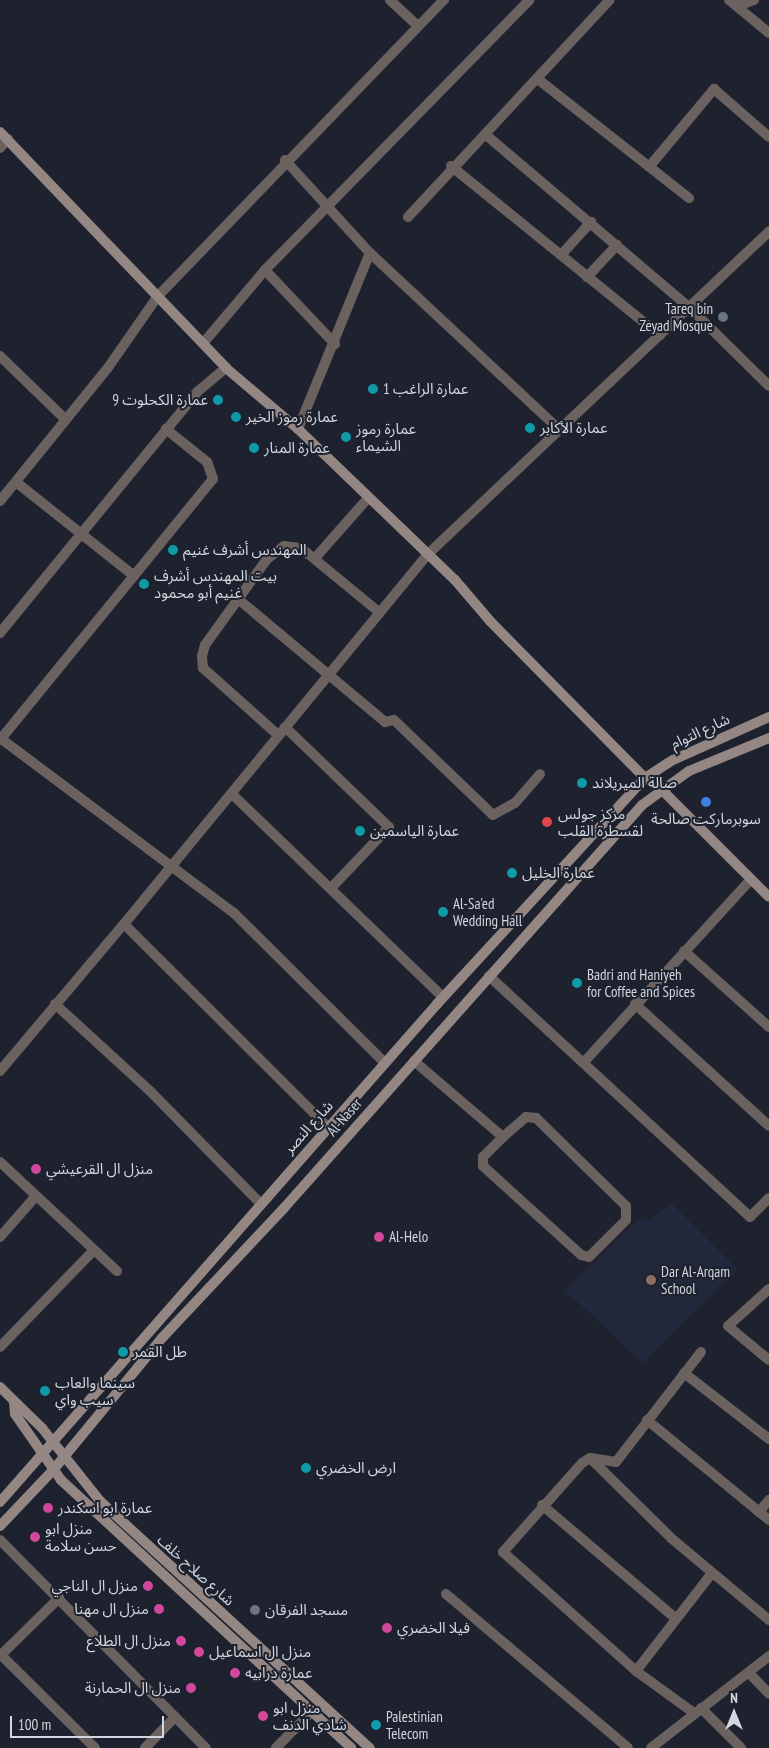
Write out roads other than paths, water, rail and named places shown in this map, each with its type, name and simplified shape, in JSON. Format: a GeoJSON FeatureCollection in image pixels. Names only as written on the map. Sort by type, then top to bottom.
{"type":"FeatureCollection","features":[{"type":"Feature","properties":{"kind":"main road"},"geometry":{"type":"LineString","coordinates":[[4,135],[158,296],[204,341],[226,368],[298,430],[428,554],[646,778]]}},
{"type":"Feature","properties":{"kind":"main road","name":"شارع التوام"},"geometry":{"type":"LineString","coordinates":[[646,778],[673,760],[769,717]]}},
{"type":"Feature","properties":{"kind":"main road","name":"شارع التوام"},"geometry":{"type":"LineString","coordinates":[[662,790],[688,770],[769,738]]}},
{"type":"Feature","properties":{"kind":"main road","name":"شارع النصر"},"geometry":{"type":"LineString","coordinates":[[0,1502],[54,1443],[260,1202],[443,997],[646,778]]}},
{"type":"Feature","properties":{"kind":"main road"},"geometry":{"type":"LineString","coordinates":[[662,790],[769,898]]}},
{"type":"Feature","properties":{"kind":"main road","name":"Al-Naser"},"geometry":{"type":"LineString","coordinates":[[54,1470],[162,1338],[414,1061],[642,805],[662,790]]}},
{"type":"Feature","properties":{"kind":"main road","name":"شارع صلاح خلف"},"geometry":{"type":"LineString","coordinates":[[0,1387],[66,1456],[100,1501],[370,1748]]}},
{"type":"Feature","properties":{"kind":"main road","name":"شارع صلاح خلف"},"geometry":{"type":"LineString","coordinates":[[14,1402],[15,1414],[54,1470],[351,1748]]}},
{"type":"Feature","properties":{"kind":"main road"},"geometry":{"type":"LineString","coordinates":[[0,1526],[54,1470]]}},
{"type":"Feature","properties":{"kind":"street"},"geometry":{"type":"LineString","coordinates":[[390,0],[418,26]]}},
{"type":"Feature","properties":{"kind":"street"},"geometry":{"type":"LineString","coordinates":[[0,501],[64,418],[107,369],[158,296],[285,160],[444,0]]}},
{"type":"Feature","properties":{"kind":"street"},"geometry":{"type":"LineString","coordinates":[[204,341],[265,270],[529,0]]}},
{"type":"Feature","properties":{"kind":"street"},"geometry":{"type":"LineString","coordinates":[[408,216],[451,166],[486,135],[539,80],[610,0]]}},
{"type":"Feature","properties":{"kind":"street"},"geometry":{"type":"LineString","coordinates":[[733,3],[754,0]]}},
{"type":"Feature","properties":{"kind":"street"},"geometry":{"type":"LineString","coordinates":[[733,3],[769,33]]}},
{"type":"Feature","properties":{"kind":"street"},"geometry":{"type":"LineString","coordinates":[[539,80],[689,198]]}},
{"type":"Feature","properties":{"kind":"street"},"geometry":{"type":"LineString","coordinates":[[649,167],[714,89],[769,137]]}},
{"type":"Feature","properties":{"kind":"street"},"geometry":{"type":"LineString","coordinates":[[0,148],[4,135]]}},
{"type":"Feature","properties":{"kind":"street"},"geometry":{"type":"LineString","coordinates":[[486,135],[689,307],[769,386]]}},
{"type":"Feature","properties":{"kind":"street"},"geometry":{"type":"LineString","coordinates":[[285,160],[370,253],[560,430]]}},
{"type":"Feature","properties":{"kind":"street"},"geometry":{"type":"LineString","coordinates":[[451,166],[587,278],[660,335]]}},
{"type":"Feature","properties":{"kind":"street"},"geometry":{"type":"LineString","coordinates":[[561,255],[591,222]]}},
{"type":"Feature","properties":{"kind":"street"},"geometry":{"type":"LineString","coordinates":[[0,1071],[55,1004],[234,796],[282,731],[428,554],[689,307],[767,236]]}},
{"type":"Feature","properties":{"kind":"street"},"geometry":{"type":"LineString","coordinates":[[587,278],[617,245]]}},
{"type":"Feature","properties":{"kind":"street"},"geometry":{"type":"LineString","coordinates":[[298,430],[335,344],[370,253]]}},
{"type":"Feature","properties":{"kind":"street"},"geometry":{"type":"LineString","coordinates":[[265,270],[335,344]]}},
{"type":"Feature","properties":{"kind":"street"},"geometry":{"type":"LineString","coordinates":[[0,356],[64,418]]}},
{"type":"Feature","properties":{"kind":"street"},"geometry":{"type":"LineString","coordinates":[[0,634],[80,532],[197,392],[226,368]]}},
{"type":"Feature","properties":{"kind":"street"},"geometry":{"type":"LineString","coordinates":[[166,429],[208,462],[213,479],[0,739],[234,913],[385,1063]]}},
{"type":"Feature","properties":{"kind":"street"},"geometry":{"type":"LineString","coordinates":[[16,482],[134,576]]}},
{"type":"Feature","properties":{"kind":"street"},"geometry":{"type":"LineString","coordinates":[[316,558],[368,498]]}},
{"type":"Feature","properties":{"kind":"street"},"geometry":{"type":"LineString","coordinates":[[332,887],[389,827],[282,731],[203,668],[205,645],[267,559],[284,546],[301,548],[316,558],[380,613]]}},
{"type":"Feature","properties":{"kind":"street"},"geometry":{"type":"LineString","coordinates":[[238,599],[330,672],[385,722],[394,720],[494,815],[514,803],[540,774]]}},
{"type":"Feature","properties":{"kind":"street"},"geometry":{"type":"LineString","coordinates":[[646,778],[662,790]]}},
{"type":"Feature","properties":{"kind":"street"},"geometry":{"type":"LineString","coordinates":[[234,796],[332,887],[443,997]]}},
{"type":"Feature","properties":{"kind":"street"},"geometry":{"type":"LineString","coordinates":[[585,1061],[751,878]]}},
{"type":"Feature","properties":{"kind":"street"},"geometry":{"type":"LineString","coordinates":[[124,924],[328,1127]]}},
{"type":"Feature","properties":{"kind":"street"},"geometry":{"type":"LineString","coordinates":[[684,951],[769,1027]]}},
{"type":"Feature","properties":{"kind":"street"},"geometry":{"type":"LineString","coordinates":[[489,976],[585,1061],[750,1217],[769,1198]]}},
{"type":"Feature","properties":{"kind":"street"},"geometry":{"type":"LineString","coordinates":[[55,1004],[150,1091],[260,1202]]}},
{"type":"Feature","properties":{"kind":"street"},"geometry":{"type":"LineString","coordinates":[[636,1004],[769,1126]]}},
{"type":"Feature","properties":{"kind":"street"},"geometry":{"type":"LineString","coordinates":[[414,1061],[503,1137]]}},
{"type":"Feature","properties":{"kind":"street"},"geometry":{"type":"LineString","coordinates":[[526,1117],[536,1118],[626,1206],[626,1220],[589,1257],[581,1255],[483,1166],[483,1158],[503,1137],[526,1117]]}},
{"type":"Feature","properties":{"kind":"street"},"geometry":{"type":"LineString","coordinates":[[0,1162],[35,1197],[117,1271]]}},
{"type":"Feature","properties":{"kind":"street"},"geometry":{"type":"LineString","coordinates":[[0,1237],[35,1197]]}},
{"type":"Feature","properties":{"kind":"street"},"geometry":{"type":"LineString","coordinates":[[0,1347],[93,1251]]}},
{"type":"Feature","properties":{"kind":"street"},"geometry":{"type":"LineString","coordinates":[[769,1289],[728,1326],[769,1360]]}},
{"type":"Feature","properties":{"kind":"street"},"geometry":{"type":"LineString","coordinates":[[590,1458],[616,1462],[700,1352]]}},
{"type":"Feature","properties":{"kind":"street"},"geometry":{"type":"LineString","coordinates":[[684,1373],[769,1439]]}},
{"type":"Feature","properties":{"kind":"street"},"geometry":{"type":"LineString","coordinates":[[647,1420],[769,1520]]}},
{"type":"Feature","properties":{"kind":"street"},"geometry":{"type":"LineString","coordinates":[[590,1458],[542,1505],[503,1552],[636,1671],[697,1710],[741,1748]]}},
{"type":"Feature","properties":{"kind":"street"},"geometry":{"type":"LineString","coordinates":[[590,1458],[712,1573],[769,1620]]}},
{"type":"Feature","properties":{"kind":"street"},"geometry":{"type":"LineString","coordinates":[[760,1512],[769,1500]]}},
{"type":"Feature","properties":{"kind":"street"},"geometry":{"type":"LineString","coordinates":[[542,1505],[674,1617]]}},
{"type":"Feature","properties":{"kind":"street"},"geometry":{"type":"LineString","coordinates":[[0,1540],[206,1748]]}},
{"type":"Feature","properties":{"kind":"street"},"geometry":{"type":"LineString","coordinates":[[636,1671],[674,1617],[712,1573]]}},
{"type":"Feature","properties":{"kind":"street"},"geometry":{"type":"LineString","coordinates":[[446,1594],[628,1748]]}},
{"type":"Feature","properties":{"kind":"street"},"geometry":{"type":"LineString","coordinates":[[59,1598],[1,1656],[95,1748]]}},
{"type":"Feature","properties":{"kind":"street"},"geometry":{"type":"LineString","coordinates":[[651,1748],[697,1710],[749,1673],[769,1656]]}},
{"type":"Feature","properties":{"kind":"street"},"geometry":{"type":"LineString","coordinates":[[749,1673],[769,1694]]}},
{"type":"Feature","properties":{"kind":"street"},"geometry":{"type":"LineString","coordinates":[[276,1748],[311,1712]]}},
{"type":"Feature","properties":{"kind":"street"},"geometry":{"type":"LineString","coordinates":[[145,1748],[175,1717]]}},
{"type":"Feature","properties":{"kind":"place","name":"Tareq bin Zeyad Mosque"},"geometry":{"type":"Point","coordinates":[723,317]}},
{"type":"Feature","properties":{"kind":"place","name":"عمارة الراغب 1"},"geometry":{"type":"Point","coordinates":[373,389]}},
{"type":"Feature","properties":{"kind":"place","name":"عمارة الكحلوت 9"},"geometry":{"type":"Point","coordinates":[218,400]}},
{"type":"Feature","properties":{"kind":"place","name":"عمارة رموز الخير"},"geometry":{"type":"Point","coordinates":[236,417]}},
{"type":"Feature","properties":{"kind":"place","name":"عمارة الأكابر"},"geometry":{"type":"Point","coordinates":[530,428]}},
{"type":"Feature","properties":{"kind":"place","name":"عمارة رموز الشيماء"},"geometry":{"type":"Point","coordinates":[346,437]}},
{"type":"Feature","properties":{"kind":"place","name":"عمارة المنار"},"geometry":{"type":"Point","coordinates":[254,448]}},
{"type":"Feature","properties":{"kind":"place","name":"المهندس أشرف غنيم"},"geometry":{"type":"Point","coordinates":[173,550]}},
{"type":"Feature","properties":{"kind":"place","name":"بيت المهندس أشرف غنيم أبو محمود"},"geometry":{"type":"Point","coordinates":[144,584]}},
{"type":"Feature","properties":{"kind":"place","name":"صالة الميريلاند"},"geometry":{"type":"Point","coordinates":[582,783]}},
{"type":"Feature","properties":{"kind":"place","name":"سوبرماركت صالحة"},"geometry":{"type":"Point","coordinates":[706,802]}},
{"type":"Feature","properties":{"kind":"place","name":"مركز جولس لقسطرة القلب"},"geometry":{"type":"Point","coordinates":[547,822]}},
{"type":"Feature","properties":{"kind":"place","name":"عمارة الياسمين"},"geometry":{"type":"Point","coordinates":[360,831]}},
{"type":"Feature","properties":{"kind":"place","name":"عمارة الخليل"},"geometry":{"type":"Point","coordinates":[512,873]}},
{"type":"Feature","properties":{"kind":"place","name":"Al-Sa'ed Wedding Hall"},"geometry":{"type":"Point","coordinates":[443,912]}},
{"type":"Feature","properties":{"kind":"place","name":"Badri and Haniyeh for Coffee and Spices"},"geometry":{"type":"Point","coordinates":[577,983]}},
{"type":"Feature","properties":{"kind":"place","name":"منزل ال القرعيشي"},"geometry":{"type":"Point","coordinates":[36,1169]}},
{"type":"Feature","properties":{"kind":"place","name":"Al-Helo"},"geometry":{"type":"Point","coordinates":[379,1237]}},
{"type":"Feature","properties":{"kind":"place","name":"Dar Al-Arqam School"},"geometry":{"type":"Point","coordinates":[651,1280]}},
{"type":"Feature","properties":{"kind":"place","name":"طل القمر"},"geometry":{"type":"Point","coordinates":[123,1352]}},
{"type":"Feature","properties":{"kind":"place","name":"سينما والعاب سيب واي"},"geometry":{"type":"Point","coordinates":[45,1391]}},
{"type":"Feature","properties":{"kind":"place","name":"ارض الخضري"},"geometry":{"type":"Point","coordinates":[306,1468]}},
{"type":"Feature","properties":{"kind":"place","name":"عمارة ابو اسكندر"},"geometry":{"type":"Point","coordinates":[48,1508]}},
{"type":"Feature","properties":{"kind":"place","name":"منزل ابو حسن سلامة"},"geometry":{"type":"Point","coordinates":[35,1537]}},
{"type":"Feature","properties":{"kind":"place","name":"منزل ال الناجي"},"geometry":{"type":"Point","coordinates":[148,1586]}},
{"type":"Feature","properties":{"kind":"place","name":"منزل ال مهنا"},"geometry":{"type":"Point","coordinates":[159,1609]}},
{"type":"Feature","properties":{"kind":"place","name":"مسجد الفرقان"},"geometry":{"type":"Point","coordinates":[255,1610]}},
{"type":"Feature","properties":{"kind":"place","name":"فيلا الخضري"},"geometry":{"type":"Point","coordinates":[387,1628]}},
{"type":"Feature","properties":{"kind":"place","name":"منزل ال الطلاع"},"geometry":{"type":"Point","coordinates":[181,1641]}},
{"type":"Feature","properties":{"kind":"place","name":"منزل ال اسماعيل"},"geometry":{"type":"Point","coordinates":[199,1652]}},
{"type":"Feature","properties":{"kind":"place","name":"عمارة درابيه"},"geometry":{"type":"Point","coordinates":[235,1673]}},
{"type":"Feature","properties":{"kind":"place","name":"منزل ال الحمارنة"},"geometry":{"type":"Point","coordinates":[191,1688]}},
{"type":"Feature","properties":{"kind":"place","name":"منزل ابو شادي الدنف"},"geometry":{"type":"Point","coordinates":[263,1716]}},
{"type":"Feature","properties":{"kind":"place","name":"Palestinian Telecom"},"geometry":{"type":"Point","coordinates":[376,1725]}}]}
